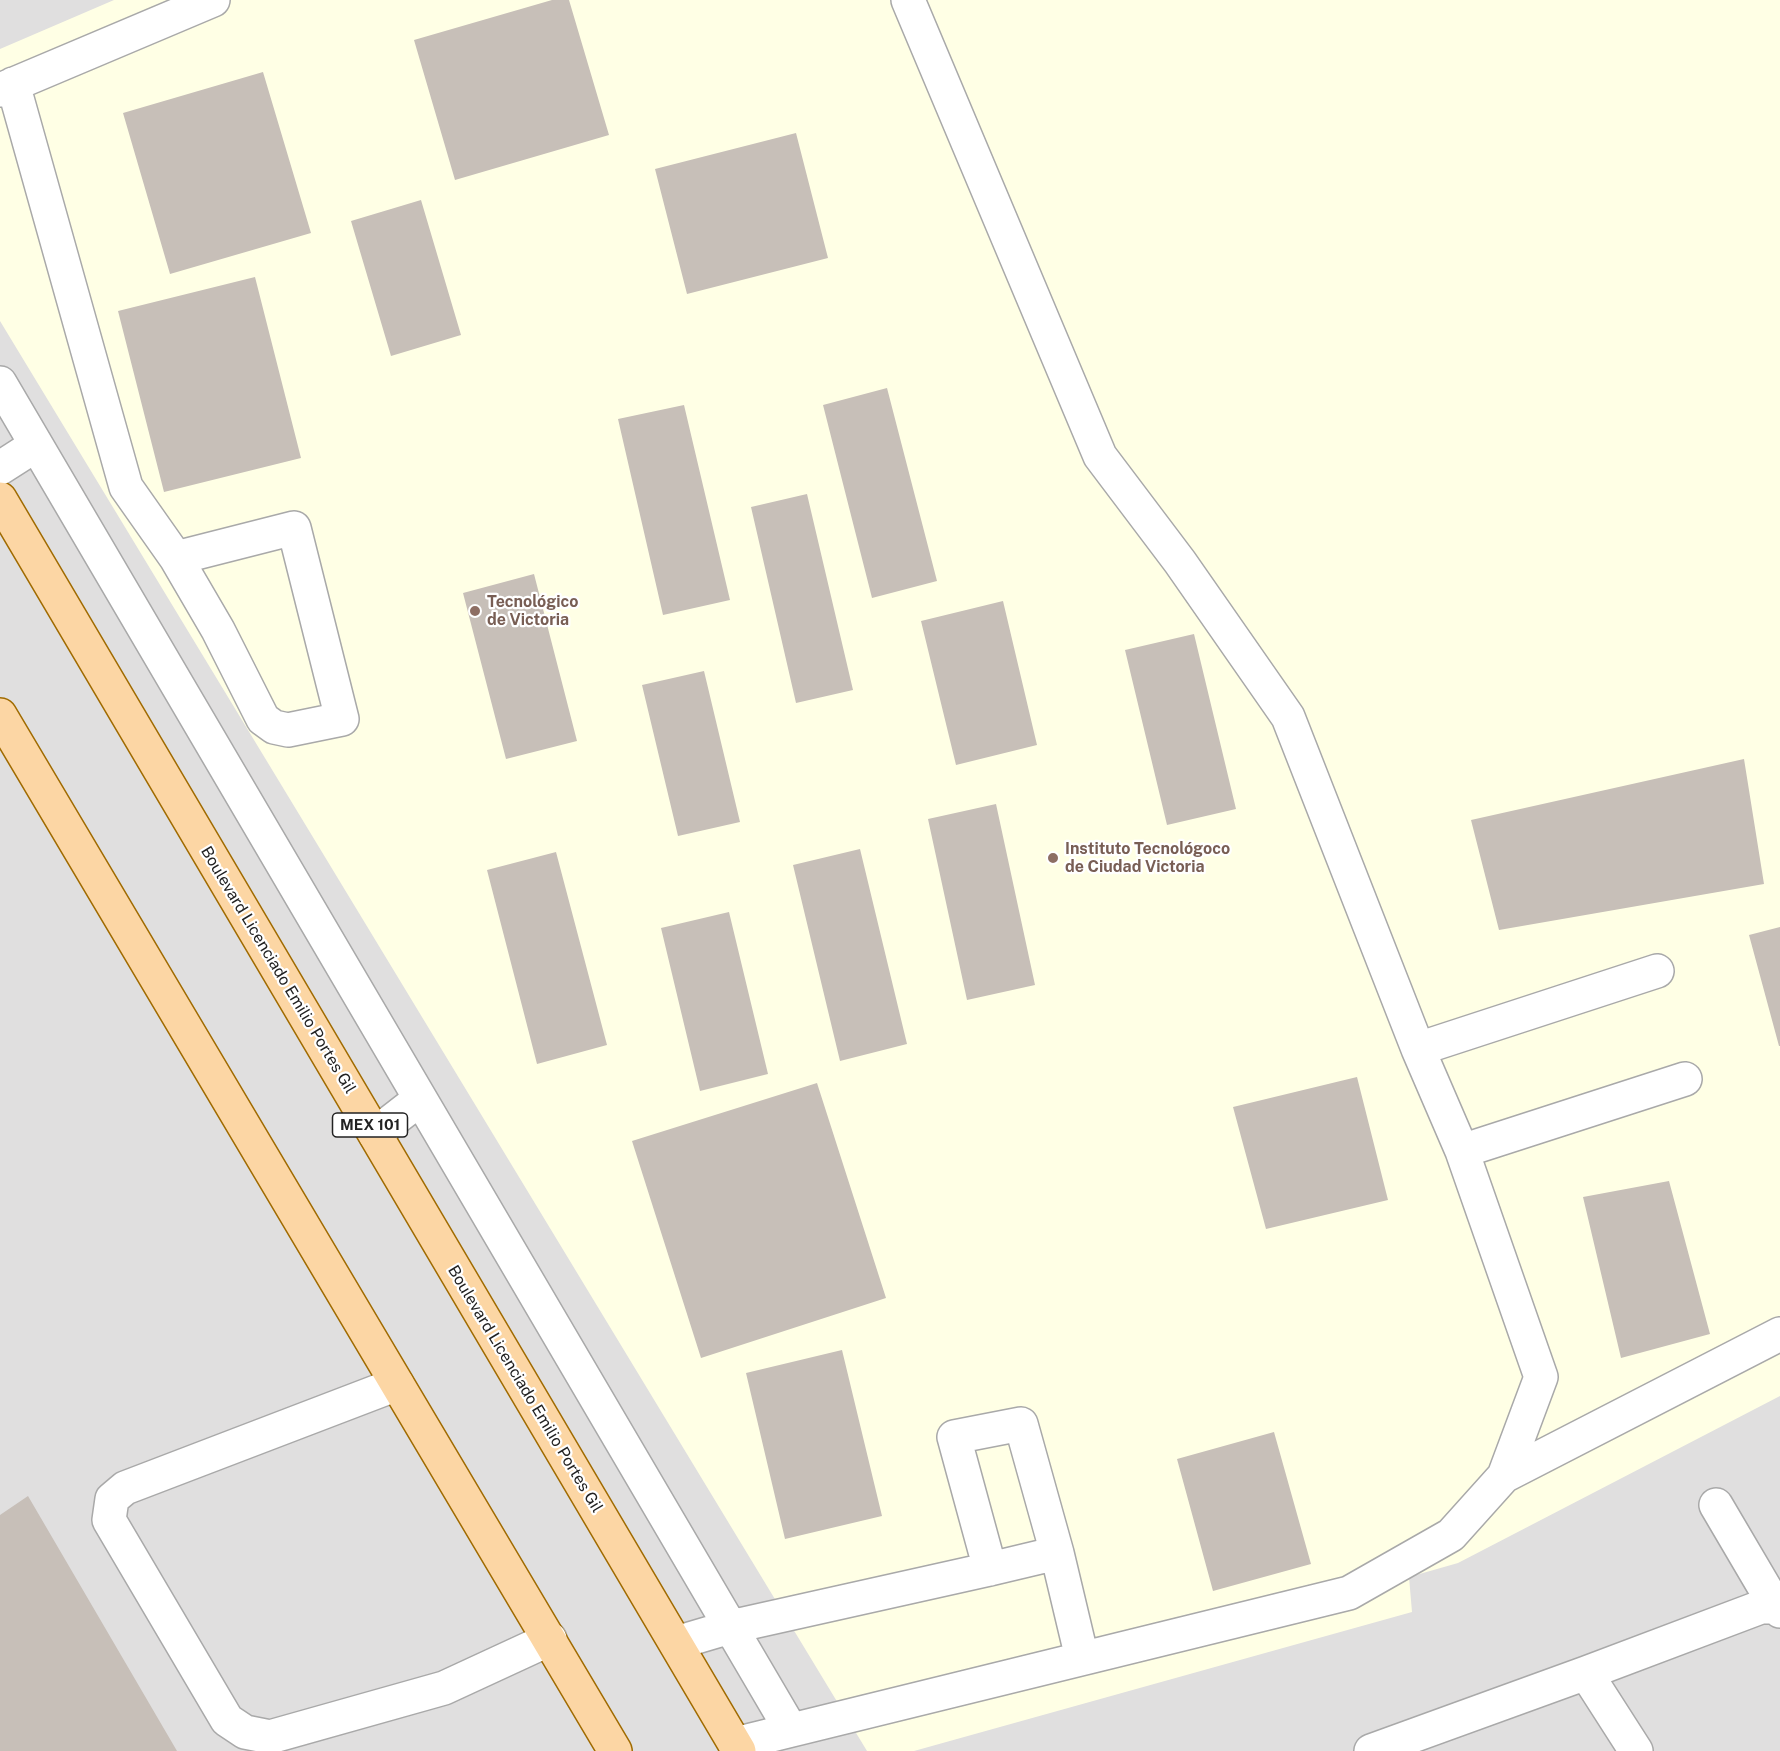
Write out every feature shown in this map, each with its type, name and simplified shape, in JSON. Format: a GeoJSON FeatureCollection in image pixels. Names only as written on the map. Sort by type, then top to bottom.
{"type":"FeatureCollection","features":[{"type":"Feature","properties":{"kind":"main road","name":"Boulevard Licenciado Emilio Portes Gil"},"geometry":{"type":"LineString","coordinates":[[0,499],[737,1747]]}},
{"type":"Feature","properties":{"kind":"main road"},"geometry":{"type":"LineString","coordinates":[[3,728],[398,1384],[615,1751]]}},
{"type":"Feature","properties":{"kind":"street"},"geometry":{"type":"LineString","coordinates":[[176,558],[294,528],[342,719],[288,730],[274,727],[263,718],[218,630],[176,558],[126,487],[6,87],[213,0]]}},
{"type":"Feature","properties":{"kind":"street"},"geometry":{"type":"LineString","coordinates":[[908,0],[1100,456],[1180,562],[1288,717],[1418,1049],[1462,1151],[1541,1377],[1504,1476]]}},
{"type":"Feature","properties":{"kind":"street"},"geometry":{"type":"LineString","coordinates":[[0,383],[791,1730]]}},
{"type":"Feature","properties":{"kind":"street"},"geometry":{"type":"LineString","coordinates":[[0,468],[36,445]]}},
{"type":"Feature","properties":{"kind":"street"},"geometry":{"type":"LineString","coordinates":[[1418,1049],[1658,971]]}},
{"type":"Feature","properties":{"kind":"street"},"geometry":{"type":"LineString","coordinates":[[1462,1151],[1685,1078]]}},
{"type":"Feature","properties":{"kind":"street"},"geometry":{"type":"LineString","coordinates":[[375,1134],[420,1099]]}},
{"type":"Feature","properties":{"kind":"street"},"geometry":{"type":"LineString","coordinates":[[737,1747],[791,1730],[1349,1593],[1451,1535],[1504,1476],[1780,1334]]}},
{"type":"Feature","properties":{"kind":"street"},"geometry":{"type":"LineString","coordinates":[[398,1384],[125,1488],[112,1499],[109,1520],[227,1719],[245,1732],[270,1737],[444,1688],[550,1640]]}},
{"type":"Feature","properties":{"kind":"street"},"geometry":{"type":"LineString","coordinates":[[990,1569],[954,1437],[1021,1424],[1057,1553],[1082,1658]]}},
{"type":"Feature","properties":{"kind":"street"},"geometry":{"type":"LineString","coordinates":[[1716,1505],[1778,1609]]}},
{"type":"Feature","properties":{"kind":"street"},"geometry":{"type":"LineString","coordinates":[[676,1643],[730,1627],[1057,1553]]}},
{"type":"Feature","properties":{"kind":"street"},"geometry":{"type":"LineString","coordinates":[[1371,1751],[1761,1607],[1778,1609]]}},
{"type":"Feature","properties":{"kind":"street"},"geometry":{"type":"LineString","coordinates":[[1586,1673],[1636,1751]]}},
{"type":"Feature","properties":{"kind":"shaded area","name":"Instituto Tecnológoco de Ciudad Victoria"},"geometry":{"type":"Polygon","coordinates":[[[0,0],[1780,0],[1780,1751],[0,1751],[0,0]]]}},
{"type":"Feature","properties":{"kind":"shaded area","name":"Instituto Tecnológoco de Ciudad Victoria"},"geometry":{"type":"Polygon","coordinates":[[[114,0],[1780,0],[1780,1396],[1458,1563],[1409,1577],[1412,1612],[914,1751],[867,1751],[0,321],[0,49],[114,0]]]}},
{"type":"Feature","properties":{"kind":"building"},"geometry":{"type":"Polygon","coordinates":[[[552,0],[569,0],[609,135],[455,180],[414,40],[552,0]]]}},
{"type":"Feature","properties":{"kind":"building"},"geometry":{"type":"Polygon","coordinates":[[[263,72],[311,233],[170,274],[123,113],[263,72]]]}},
{"type":"Feature","properties":{"kind":"building"},"geometry":{"type":"Polygon","coordinates":[[[796,133],[828,258],[687,294],[655,169],[796,133]]]}},
{"type":"Feature","properties":{"kind":"building"},"geometry":{"type":"Polygon","coordinates":[[[421,200],[461,335],[391,356],[351,221],[421,200]]]}},
{"type":"Feature","properties":{"kind":"building"},"geometry":{"type":"Polygon","coordinates":[[[255,277],[301,458],[164,492],[118,311],[255,277]]]}},
{"type":"Feature","properties":{"kind":"building"},"geometry":{"type":"Polygon","coordinates":[[[887,388],[937,581],[872,598],[823,405],[887,388]]]}},
{"type":"Feature","properties":{"kind":"building"},"geometry":{"type":"Polygon","coordinates":[[[684,405],[730,600],[663,615],[618,419],[684,405]]]}},
{"type":"Feature","properties":{"kind":"building"},"geometry":{"type":"Polygon","coordinates":[[[807,494],[853,690],[796,703],[751,507],[807,494]]]}},
{"type":"Feature","properties":{"kind":"building"},"geometry":{"type":"Polygon","coordinates":[[[534,574],[577,741],[506,759],[463,593],[534,574]]]}},
{"type":"Feature","properties":{"kind":"building"},"geometry":{"type":"Polygon","coordinates":[[[1003,601],[1037,745],[956,765],[921,621],[1003,601]]]}},
{"type":"Feature","properties":{"kind":"building"},"geometry":{"type":"Polygon","coordinates":[[[1194,634],[1236,809],[1167,825],[1125,650],[1194,634]]]}},
{"type":"Feature","properties":{"kind":"building"},"geometry":{"type":"Polygon","coordinates":[[[704,671],[740,822],[678,836],[642,685],[704,671]]]}},
{"type":"Feature","properties":{"kind":"building"},"geometry":{"type":"Polygon","coordinates":[[[1744,759],[1764,884],[1499,930],[1471,820],[1744,759]]]}},
{"type":"Feature","properties":{"kind":"building"},"geometry":{"type":"Polygon","coordinates":[[[996,804],[1035,985],[967,1000],[928,819],[996,804]]]}},
{"type":"Feature","properties":{"kind":"building"},"geometry":{"type":"Polygon","coordinates":[[[860,849],[907,1044],[840,1061],[793,865],[860,849]]]}},
{"type":"Feature","properties":{"kind":"building"},"geometry":{"type":"Polygon","coordinates":[[[556,852],[607,1045],[537,1064],[487,870],[556,852]]]}},
{"type":"Feature","properties":{"kind":"building"},"geometry":{"type":"Polygon","coordinates":[[[729,912],[768,1074],[700,1091],[661,928],[729,912]]]}},
{"type":"Feature","properties":{"kind":"building"},"geometry":{"type":"Polygon","coordinates":[[[1780,927],[1780,1046],[1779,1046],[1749,935],[1780,927]]]}},
{"type":"Feature","properties":{"kind":"building"},"geometry":{"type":"Polygon","coordinates":[[[1357,1077],[1388,1200],[1266,1229],[1233,1107],[1357,1077]]]}},
{"type":"Feature","properties":{"kind":"building"},"geometry":{"type":"Polygon","coordinates":[[[817,1083],[886,1298],[701,1358],[632,1141],[817,1083]]]}},
{"type":"Feature","properties":{"kind":"building"},"geometry":{"type":"Polygon","coordinates":[[[1669,1181],[1710,1334],[1621,1358],[1583,1197],[1669,1181]]]}},
{"type":"Feature","properties":{"kind":"building"},"geometry":{"type":"Polygon","coordinates":[[[842,1350],[882,1516],[785,1539],[746,1373],[842,1350]]]}},
{"type":"Feature","properties":{"kind":"building"},"geometry":{"type":"Polygon","coordinates":[[[1274,1432],[1311,1564],[1213,1591],[1177,1459],[1274,1432]]]}},
{"type":"Feature","properties":{"kind":"building"},"geometry":{"type":"Polygon","coordinates":[[[28,1496],[177,1751],[0,1751],[0,1515],[28,1496]]]}},
{"type":"Feature","properties":{"kind":"place","name":"Tecnológico de Victoria"},"geometry":{"type":"Point","coordinates":[475,611]}},
{"type":"Feature","properties":{"kind":"place","name":"Instituto Tecnológoco de Ciudad Victoria"},"geometry":{"type":"Point","coordinates":[1053,858]}}]}
